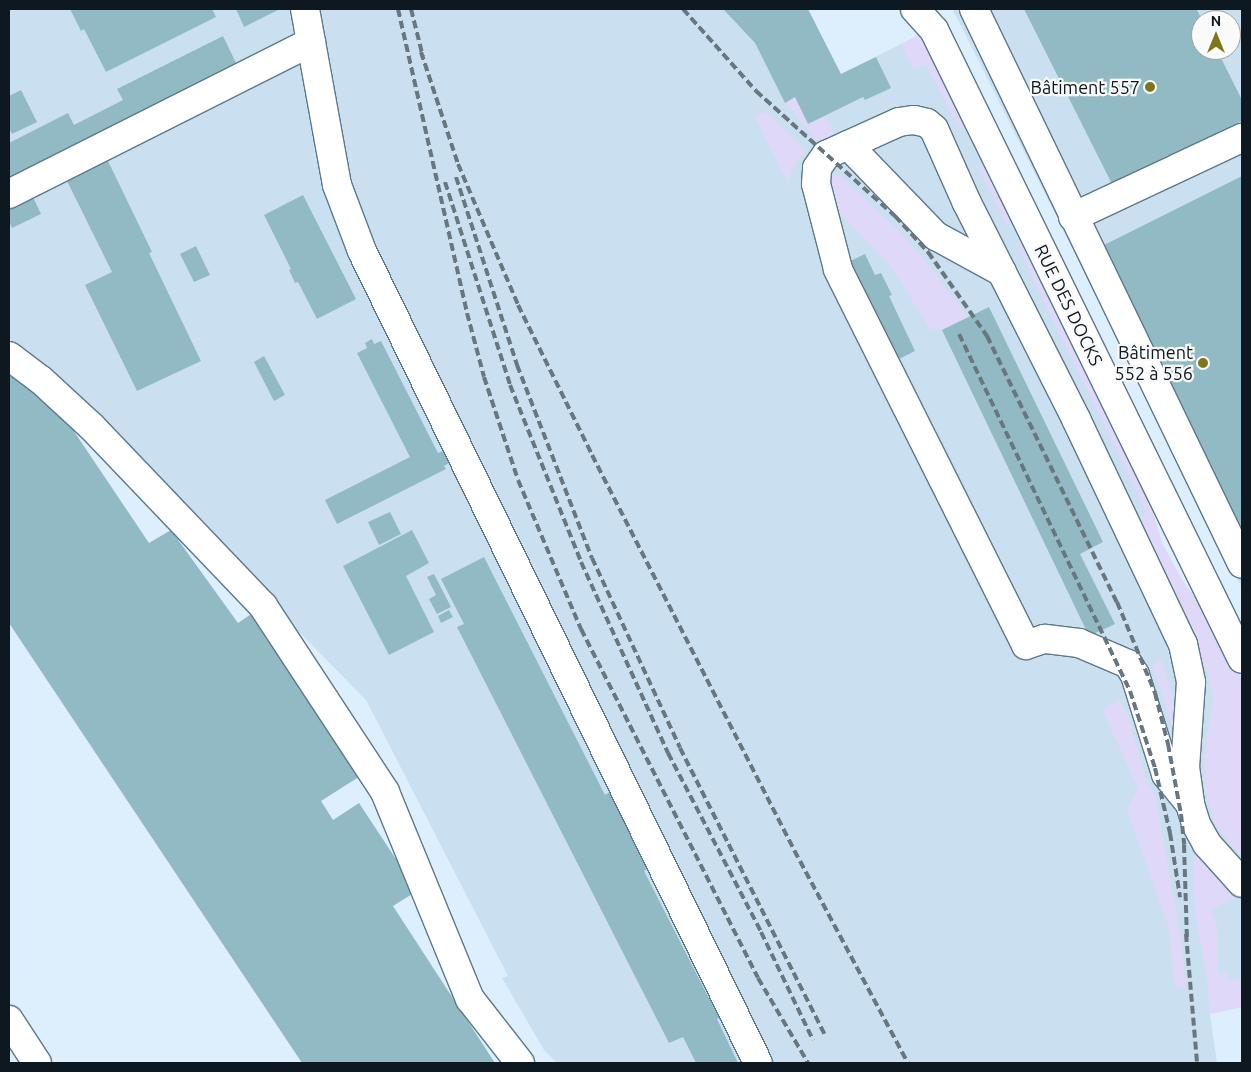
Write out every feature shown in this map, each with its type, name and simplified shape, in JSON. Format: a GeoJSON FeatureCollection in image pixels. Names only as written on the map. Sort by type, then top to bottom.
{"type":"FeatureCollection","features":[{"type":"Feature","properties":{"kind":"street"},"geometry":{"type":"LineString","coordinates":[[305,9],[337,185],[362,251],[758,1063]]}},
{"type":"Feature","properties":{"kind":"street","name":"RUE DES DOCKS"},"geometry":{"type":"LineString","coordinates":[[915,9],[934,30],[1242,660]]}},
{"type":"Feature","properties":{"kind":"street"},"geometry":{"type":"LineString","coordinates":[[974,9],[1242,564]]}},
{"type":"Feature","properties":{"kind":"street"},"geometry":{"type":"LineString","coordinates":[[9,194],[311,42]]}},
{"type":"Feature","properties":{"kind":"street"},"geometry":{"type":"LineString","coordinates":[[1190,804],[1166,774],[1135,675],[1128,664],[1079,643],[1044,640],[1026,645],[838,268],[820,207],[816,184],[817,168],[826,155],[899,122],[914,120],[927,124],[934,129],[967,204],[1076,419],[1183,644],[1191,682],[1185,767],[1190,804],[1196,824],[1208,844],[1242,883]]}},
{"type":"Feature","properties":{"kind":"street"},"geometry":{"type":"LineString","coordinates":[[1073,217],[1242,138]]}},
{"type":"Feature","properties":{"kind":"street"},"geometry":{"type":"LineString","coordinates":[[848,145],[936,236],[1002,272]]}},
{"type":"Feature","properties":{"kind":"street"},"geometry":{"type":"LineString","coordinates":[[9,356],[41,380],[92,427],[263,606],[385,792],[470,999],[520,1063]]}},
{"type":"Feature","properties":{"kind":"street"},"geometry":{"type":"LineString","coordinates":[[9,1020],[37,1063]]}},
{"type":"Feature","properties":{"kind":"shaded area"},"geometry":{"type":"Polygon","coordinates":[[[9,9],[723,9],[755,43],[785,102],[925,32],[1151,507],[1162,543],[1180,577],[1195,598],[1242,679],[1242,1007],[1210,1014],[1217,1063],[557,1063],[544,1050],[502,978],[508,976],[366,700],[55,384],[9,348],[9,9]]]}},
{"type":"Feature","properties":{"kind":"shaded area"},"geometry":{"type":"Polygon","coordinates":[[[952,9],[1242,9],[1242,588],[960,24],[952,9]]]}},
{"type":"Feature","properties":{"kind":"shaded area"},"geometry":{"type":"Polygon","coordinates":[[[925,32],[1144,481],[1162,543],[1186,587],[1211,616],[1242,679],[1242,857],[1215,825],[1205,789],[1204,756],[1213,700],[1207,670],[1140,528],[1146,511],[1020,252],[1019,238],[1011,224],[1006,224],[979,168],[985,164],[967,126],[959,128],[926,65],[914,70],[901,44],[925,32]]]}},
{"type":"Feature","properties":{"kind":"shaded area"},"geometry":{"type":"Polygon","coordinates":[[[795,97],[808,124],[825,116],[835,136],[820,144],[785,103],[795,97]]]}},
{"type":"Feature","properties":{"kind":"shaded area"},"geometry":{"type":"Polygon","coordinates":[[[765,112],[806,150],[791,172],[789,186],[755,116],[765,112]]]}},
{"type":"Feature","properties":{"kind":"shaded area"},"geometry":{"type":"Polygon","coordinates":[[[834,175],[841,177],[892,224],[923,258],[968,317],[943,329],[930,329],[892,268],[833,206],[830,184],[834,175]]]}},
{"type":"Feature","properties":{"kind":"shaded area"},"geometry":{"type":"Polygon","coordinates":[[[1161,660],[1172,695],[1175,716],[1174,731],[1152,665],[1161,660]]]}},
{"type":"Feature","properties":{"kind":"shaded area"},"geometry":{"type":"Polygon","coordinates":[[[1120,700],[1128,716],[1146,779],[1155,794],[1181,939],[1186,987],[1175,988],[1169,928],[1127,810],[1138,788],[1102,709],[1120,700]]]}},
{"type":"Feature","properties":{"kind":"shaded area"},"geometry":{"type":"Polygon","coordinates":[[[1193,849],[1238,897],[1210,910],[1217,925],[1218,973],[1228,973],[1229,980],[1242,979],[1242,1007],[1210,1014],[1206,972],[1195,914],[1193,849]]]}},
{"type":"Feature","properties":{"kind":"building"},"geometry":{"type":"Polygon","coordinates":[[[70,9],[212,9],[216,17],[106,72],[84,29],[81,31],[70,9]]]}},
{"type":"Feature","properties":{"kind":"building"},"geometry":{"type":"Polygon","coordinates":[[[236,9],[280,9],[244,27],[236,9]]]}},
{"type":"Feature","properties":{"kind":"building"},"geometry":{"type":"Polygon","coordinates":[[[723,9],[808,9],[841,74],[876,57],[891,88],[865,100],[863,97],[808,124],[795,97],[785,103],[755,43],[723,9]]]}},
{"type":"Feature","properties":{"kind":"building","name":"Bâtiment 557"},"geometry":{"type":"Polygon","coordinates":[[[1024,9],[1199,9],[1191,10],[1191,60],[1222,60],[1242,100],[1242,121],[1113,186],[1024,9]]]}},
{"type":"Feature","properties":{"kind":"building"},"geometry":{"type":"Polygon","coordinates":[[[223,36],[238,67],[9,184],[9,143],[68,113],[74,125],[123,100],[117,89],[223,36]]]}},
{"type":"Feature","properties":{"kind":"building"},"geometry":{"type":"Polygon","coordinates":[[[21,90],[37,122],[12,134],[9,128],[9,96],[21,90]]]}},
{"type":"Feature","properties":{"kind":"building"},"geometry":{"type":"Polygon","coordinates":[[[108,161],[152,252],[149,253],[201,361],[137,391],[85,285],[112,272],[67,181],[108,161]]]}},
{"type":"Feature","properties":{"kind":"building","name":"Bâtiment 552 à 556"},"geometry":{"type":"Polygon","coordinates":[[[1242,176],[1242,540],[1096,249],[1242,176]]]}},
{"type":"Feature","properties":{"kind":"building"},"geometry":{"type":"Polygon","coordinates":[[[303,195],[356,299],[317,319],[298,282],[295,283],[289,270],[291,269],[264,215],[303,195]]]}},
{"type":"Feature","properties":{"kind":"building"},"geometry":{"type":"Polygon","coordinates":[[[33,197],[41,214],[12,228],[9,221],[9,209],[33,197]]]}},
{"type":"Feature","properties":{"kind":"building"},"geometry":{"type":"Polygon","coordinates":[[[196,246],[210,275],[194,282],[180,254],[196,246]]]}},
{"type":"Feature","properties":{"kind":"building"},"geometry":{"type":"Polygon","coordinates":[[[865,254],[875,275],[881,273],[892,295],[889,296],[915,351],[893,362],[846,263],[865,254]]]}},
{"type":"Feature","properties":{"kind":"building"},"geometry":{"type":"Polygon","coordinates":[[[989,307],[1103,542],[1080,554],[1115,624],[1089,636],[942,330],[989,307]]]}},
{"type":"Feature","properties":{"kind":"building"},"geometry":{"type":"Polygon","coordinates":[[[372,339],[374,344],[381,341],[438,453],[443,451],[449,463],[444,466],[446,469],[337,524],[325,500],[410,457],[357,353],[367,348],[365,343],[372,339]]]}},
{"type":"Feature","properties":{"kind":"building"},"geometry":{"type":"Polygon","coordinates":[[[264,356],[285,395],[274,401],[254,362],[264,356]]]}},
{"type":"Feature","properties":{"kind":"building"},"geometry":{"type":"Polygon","coordinates":[[[9,369],[59,409],[149,543],[171,530],[238,623],[257,610],[365,773],[321,801],[333,820],[359,803],[417,891],[393,906],[495,1063],[302,1063],[9,623],[9,369]]]}},
{"type":"Feature","properties":{"kind":"building"},"geometry":{"type":"Polygon","coordinates":[[[390,512],[401,534],[379,545],[368,522],[390,512]]]}},
{"type":"Feature","properties":{"kind":"building"},"geometry":{"type":"Polygon","coordinates":[[[412,530],[429,563],[406,576],[434,632],[389,655],[343,566],[412,530]]]}},
{"type":"Feature","properties":{"kind":"building"},"geometry":{"type":"Polygon","coordinates":[[[484,557],[605,795],[610,792],[649,868],[644,871],[719,1018],[717,1019],[738,1063],[696,1063],[683,1037],[669,1043],[457,627],[464,624],[441,579],[484,557]]]}},
{"type":"Feature","properties":{"kind":"building"},"geometry":{"type":"Polygon","coordinates":[[[434,574],[451,607],[437,614],[429,599],[436,595],[427,577],[434,574]]]}},
{"type":"Feature","properties":{"kind":"building"},"geometry":{"type":"Polygon","coordinates":[[[449,610],[453,617],[441,623],[438,616],[449,610]]]}},
{"type":"Feature","properties":{"kind":"railway"},"geometry":{"type":"LineString","coordinates":[[398,9],[467,313],[484,377],[518,480],[581,629],[758,978],[808,1063]]}},
{"type":"Feature","properties":{"kind":"railway"},"geometry":{"type":"LineString","coordinates":[[411,9],[423,57]]}},
{"type":"Feature","properties":{"kind":"railway"},"geometry":{"type":"LineString","coordinates":[[683,9],[756,91],[895,216],[928,252],[987,336],[1117,602],[1155,693],[1168,744],[1181,814],[1184,845],[1187,939]]}},
{"type":"Feature","properties":{"kind":"railway"},"geometry":{"type":"LineString","coordinates":[[421,52],[458,164],[518,305],[592,455],[800,861],[908,1063]]}},
{"type":"Feature","properties":{"kind":"railway"},"geometry":{"type":"LineString","coordinates":[[456,177],[517,365],[592,558],[680,748],[825,1035]]}},
{"type":"Feature","properties":{"kind":"railway"},"geometry":{"type":"LineString","coordinates":[[445,182],[510,385],[581,562],[668,753],[761,932],[813,1040]]}},
{"type":"Feature","properties":{"kind":"railway"},"geometry":{"type":"LineString","coordinates":[[959,334],[1130,691],[1155,768],[1170,833],[1180,897]]}},
{"type":"Feature","properties":{"kind":"railway"},"geometry":{"type":"LineString","coordinates":[[1186,934],[1197,1063]]}},
{"type":"Feature","properties":{"kind":"place","name":"Bâtiment 557"},"geometry":{"type":"Point","coordinates":[1150,87]}},
{"type":"Feature","properties":{"kind":"place","name":"Bâtiment 552 à 556"},"geometry":{"type":"Point","coordinates":[1203,363]}}]}
